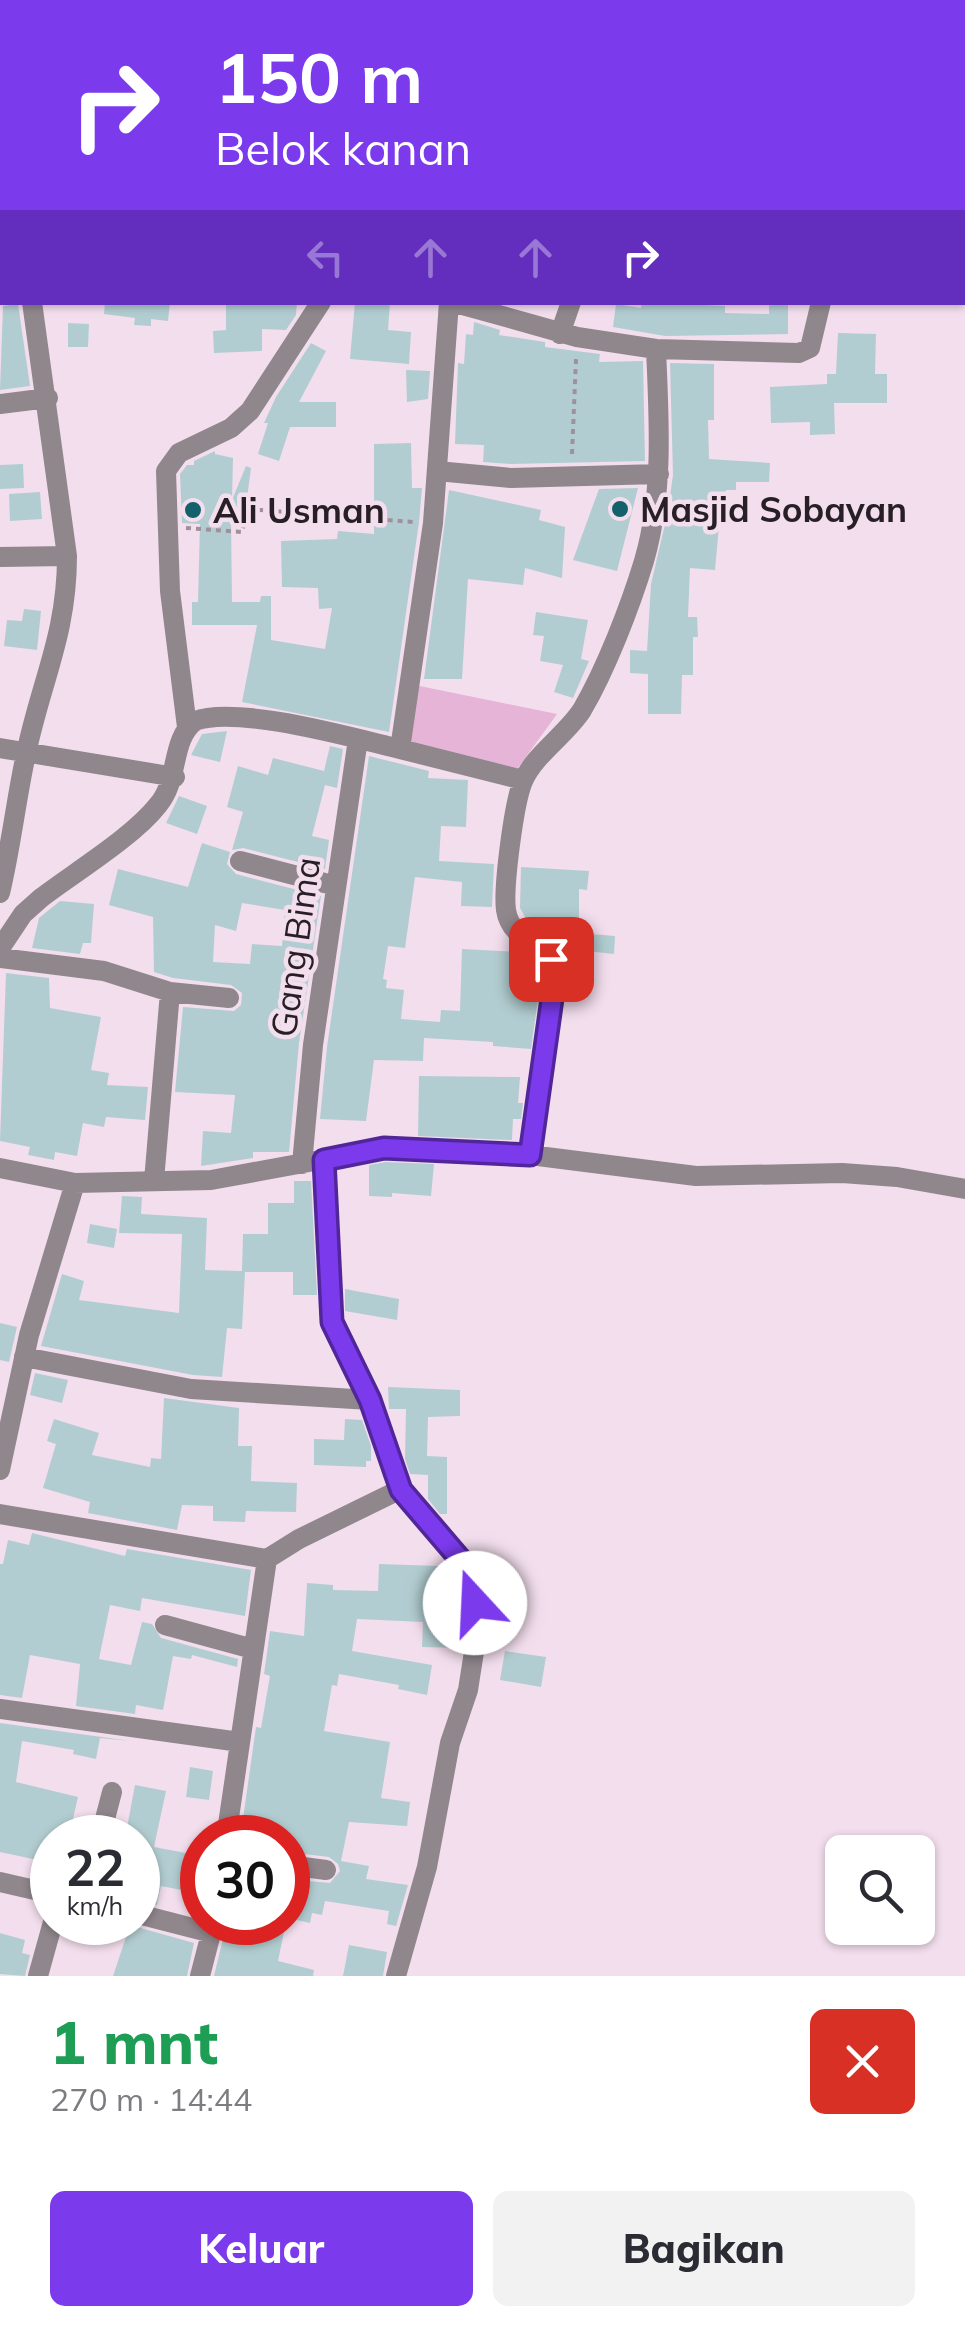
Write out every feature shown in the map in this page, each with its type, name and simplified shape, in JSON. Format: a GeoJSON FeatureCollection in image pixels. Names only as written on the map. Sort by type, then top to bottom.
{"type":"FeatureCollection","features":[{"type":"Feature","properties":{"kind":"street"},"geometry":{"type":"LineString","coordinates":[[0,893],[26,750],[60,639],[67,556],[32,305]]}},
{"type":"Feature","properties":{"kind":"street"},"geometry":{"type":"LineString","coordinates":[[229,998],[170,992],[104,970],[0,951],[16,923],[41,898],[156,809],[175,777],[179,746],[187,727],[170,591],[165,489],[170,461],[231,428],[250,411],[319,305]]}},
{"type":"Feature","properties":{"kind":"street"},"geometry":{"type":"LineString","coordinates":[[400,749],[433,524],[450,305]]}},
{"type":"Feature","properties":{"kind":"street"},"geometry":{"type":"LineString","coordinates":[[460,305],[569,336],[656,348],[800,353],[810,348],[819,305]]}},
{"type":"Feature","properties":{"kind":"street"},"geometry":{"type":"LineString","coordinates":[[569,336],[571,305]]}},
{"type":"Feature","properties":{"kind":"street"},"geometry":{"type":"LineString","coordinates":[[530,1155],[556,970],[551,959],[514,930],[506,909],[512,835],[523,780],[581,711],[643,564],[657,506],[659,474],[656,348]]}},
{"type":"Feature","properties":{"kind":"street"},"geometry":{"type":"LineString","coordinates":[[0,404],[48,398]]}},
{"type":"Feature","properties":{"kind":"street"},"geometry":{"type":"LineString","coordinates":[[437,471],[570,478],[659,474]]}},
{"type":"Feature","properties":{"kind":"street"},"geometry":{"type":"LineString","coordinates":[[0,557],[67,556]]}},
{"type":"Feature","properties":{"kind":"street"},"geometry":{"type":"LineString","coordinates":[[187,727],[205,717],[228,716],[400,749],[523,780]]}},
{"type":"Feature","properties":{"kind":"street","name":"Gang Bima"},"geometry":{"type":"LineString","coordinates":[[302,1164],[313,1045],[358,740]]}},
{"type":"Feature","properties":{"kind":"street"},"geometry":{"type":"LineString","coordinates":[[0,748],[175,777]]}},
{"type":"Feature","properties":{"kind":"street"},"geometry":{"type":"LineString","coordinates":[[240,861],[336,886]]}},
{"type":"Feature","properties":{"kind":"street"},"geometry":{"type":"LineString","coordinates":[[154,1182],[170,992]]}},
{"type":"Feature","properties":{"kind":"street"},"geometry":{"type":"LineString","coordinates":[[0,1168],[75,1183],[211,1180],[384,1148],[530,1155],[696,1176],[842,1174],[928,1180],[965,1189]]}},
{"type":"Feature","properties":{"kind":"street"},"geometry":{"type":"LineString","coordinates":[[324,1160],[332,1322],[370,1400],[401,1490],[460,1559],[475,1603],[476,1639],[468,1690],[450,1743],[428,1867],[396,1976]]}},
{"type":"Feature","properties":{"kind":"street"},"geometry":{"type":"LineString","coordinates":[[0,1470],[9,1385],[24,1358],[75,1183]]}},
{"type":"Feature","properties":{"kind":"street"},"geometry":{"type":"LineString","coordinates":[[24,1358],[191,1389],[370,1400]]}},
{"type":"Feature","properties":{"kind":"street"},"geometry":{"type":"LineString","coordinates":[[0,1514],[267,1559],[299,1539],[401,1490]]}},
{"type":"Feature","properties":{"kind":"street"},"geometry":{"type":"LineString","coordinates":[[229,1815],[267,1559]]}},
{"type":"Feature","properties":{"kind":"street"},"geometry":{"type":"LineString","coordinates":[[166,1625],[254,1649]]}},
{"type":"Feature","properties":{"kind":"street"},"geometry":{"type":"LineString","coordinates":[[0,1709],[240,1742]]}},
{"type":"Feature","properties":{"kind":"street"},"geometry":{"type":"LineString","coordinates":[[106,1815],[112,1792]]}},
{"type":"Feature","properties":{"kind":"street"},"geometry":{"type":"LineString","coordinates":[[310,1868],[326,1870]]}},
{"type":"Feature","properties":{"kind":"street"},"geometry":{"type":"LineString","coordinates":[[0,1882],[30,1889]]}},
{"type":"Feature","properties":{"kind":"street"},"geometry":{"type":"LineString","coordinates":[[38,1976],[47,1945]]}},
{"type":"Feature","properties":{"kind":"street"},"geometry":{"type":"LineString","coordinates":[[200,1976],[208,1945]]}},
{"type":"Feature","properties":{"kind":"path"},"geometry":{"type":"LineString","coordinates":[[569,336],[570,478]]}},
{"type":"Feature","properties":{"kind":"path"},"geometry":{"type":"LineString","coordinates":[[168,527],[242,532],[248,509],[433,524]]}},
{"type":"Feature","properties":{"kind":"shaded area"},"geometry":{"type":"Polygon","coordinates":[[[410,684],[557,714],[515,772],[405,745],[410,684]]]}},
{"type":"Feature","properties":{"kind":"building"},"geometry":{"type":"Polygon","coordinates":[[[18,305],[30,386],[0,390],[3,306],[18,305]]]}},
{"type":"Feature","properties":{"kind":"building"},"geometry":{"type":"Polygon","coordinates":[[[105,305],[170,305],[168,321],[151,319],[151,326],[134,325],[135,318],[104,314],[105,305]]]}},
{"type":"Feature","properties":{"kind":"building"},"geometry":{"type":"Polygon","coordinates":[[[226,305],[297,305],[296,315],[286,330],[262,329],[262,351],[214,353],[213,331],[226,330],[226,305]]]}},
{"type":"Feature","properties":{"kind":"building"},"geometry":{"type":"Polygon","coordinates":[[[355,305],[390,305],[388,330],[411,332],[409,364],[350,359],[355,305]]]}},
{"type":"Feature","properties":{"kind":"building"},"geometry":{"type":"Polygon","coordinates":[[[616,305],[704,305],[725,306],[725,313],[769,314],[769,305],[788,305],[788,334],[665,336],[613,327],[616,305]]]}},
{"type":"Feature","properties":{"kind":"building"},"geometry":{"type":"Polygon","coordinates":[[[474,322],[500,330],[499,335],[545,342],[545,347],[600,354],[599,362],[643,361],[645,461],[483,462],[484,445],[455,444],[458,363],[464,364],[466,334],[473,335],[474,322]]]}},
{"type":"Feature","properties":{"kind":"building"},"geometry":{"type":"Polygon","coordinates":[[[68,323],[89,324],[88,347],[68,347],[68,323]]]}},
{"type":"Feature","properties":{"kind":"building"},"geometry":{"type":"Polygon","coordinates":[[[838,333],[876,334],[875,374],[887,374],[887,403],[834,403],[835,434],[810,435],[810,422],[771,423],[770,387],[827,384],[827,374],[836,374],[838,333]]]}},
{"type":"Feature","properties":{"kind":"building"},"geometry":{"type":"Polygon","coordinates":[[[311,343],[326,351],[299,402],[336,402],[336,427],[290,427],[279,461],[258,454],[268,423],[264,423],[276,397],[311,343]]]}},
{"type":"Feature","properties":{"kind":"building"},"geometry":{"type":"Polygon","coordinates":[[[670,363],[714,364],[714,420],[708,420],[709,459],[770,463],[769,482],[736,482],[736,490],[726,490],[715,570],[690,568],[688,617],[697,617],[698,637],[693,637],[693,675],[682,675],[681,714],[648,714],[648,674],[630,673],[630,650],[647,651],[651,584],[668,511],[673,475],[670,363]]]}},
{"type":"Feature","properties":{"kind":"building"},"geometry":{"type":"Polygon","coordinates":[[[406,370],[430,371],[428,399],[407,402],[406,370]]]}},
{"type":"Feature","properties":{"kind":"building"},"geometry":{"type":"Polygon","coordinates":[[[411,443],[412,488],[422,488],[389,732],[242,702],[257,625],[192,625],[192,602],[198,602],[200,524],[182,523],[180,474],[187,465],[194,465],[194,461],[215,451],[233,458],[232,500],[246,466],[251,468],[244,521],[231,519],[232,602],[260,602],[261,596],[271,596],[271,640],[325,649],[332,608],[319,609],[318,588],[282,587],[281,541],[337,539],[338,531],[374,534],[374,444],[411,443]]]}},
{"type":"Feature","properties":{"kind":"building"},"geometry":{"type":"Polygon","coordinates":[[[23,464],[24,488],[0,489],[0,465],[23,464]]]}},
{"type":"Feature","properties":{"kind":"building"},"geometry":{"type":"Polygon","coordinates":[[[638,488],[617,571],[573,560],[599,489],[638,488]]]}},
{"type":"Feature","properties":{"kind":"building"},"geometry":{"type":"Polygon","coordinates":[[[449,490],[541,510],[539,520],[565,527],[562,578],[525,568],[523,585],[468,579],[462,679],[424,679],[449,490]]]}},
{"type":"Feature","properties":{"kind":"building"},"geometry":{"type":"Polygon","coordinates":[[[40,492],[42,519],[10,521],[9,494],[40,492]]]}},
{"type":"Feature","properties":{"kind":"building"},"geometry":{"type":"Polygon","coordinates":[[[24,609],[41,611],[37,650],[4,646],[7,620],[22,621],[24,609]]]}},
{"type":"Feature","properties":{"kind":"building"},"geometry":{"type":"Polygon","coordinates":[[[536,612],[588,620],[581,659],[589,661],[573,698],[554,692],[563,665],[540,661],[544,636],[533,635],[536,612]]]}},
{"type":"Feature","properties":{"kind":"building"},"geometry":{"type":"Polygon","coordinates":[[[227,731],[220,762],[191,755],[202,734],[227,731]]]}},
{"type":"Feature","properties":{"kind":"building"},"geometry":{"type":"Polygon","coordinates":[[[330,746],[343,749],[337,788],[325,785],[312,836],[329,840],[325,869],[243,848],[232,850],[243,812],[227,807],[238,766],[268,775],[273,758],[324,771],[330,746]]]}},
{"type":"Feature","properties":{"kind":"building"},"geometry":{"type":"Polygon","coordinates":[[[369,756],[429,771],[428,778],[468,780],[466,827],[441,826],[439,861],[494,864],[492,907],[461,906],[462,882],[415,877],[405,948],[388,946],[383,979],[387,980],[386,988],[404,990],[401,1019],[440,1022],[441,1010],[460,1011],[462,949],[519,952],[542,970],[531,1049],[493,1046],[493,1042],[424,1038],[423,1061],[374,1060],[366,1121],[320,1119],[327,1047],[369,756]]]}},
{"type":"Feature","properties":{"kind":"building"},"geometry":{"type":"Polygon","coordinates":[[[179,796],[207,806],[197,834],[166,823],[179,796]]]}},
{"type":"Feature","properties":{"kind":"building"},"geometry":{"type":"Polygon","coordinates":[[[202,843],[230,852],[227,864],[236,874],[321,896],[299,1043],[289,1152],[253,1152],[253,1158],[201,1166],[203,1131],[231,1133],[235,1095],[175,1092],[183,1007],[234,1011],[241,1005],[242,993],[231,985],[154,972],[153,917],[109,905],[118,869],[188,887],[202,843]],[[242,903],[236,931],[215,925],[213,962],[250,964],[252,944],[282,946],[285,910],[242,903]]]}},
{"type":"Feature","properties":{"kind":"building"},"geometry":{"type":"Polygon","coordinates":[[[521,867],[589,871],[587,890],[579,889],[579,933],[615,936],[614,954],[559,948],[529,924],[520,908],[521,867]]]}},
{"type":"Feature","properties":{"kind":"building"},"geometry":{"type":"Polygon","coordinates":[[[60,901],[94,904],[91,943],[83,943],[80,954],[32,948],[39,918],[60,901]]]}},
{"type":"Feature","properties":{"kind":"building"},"geometry":{"type":"Polygon","coordinates":[[[6,973],[49,978],[50,1008],[101,1017],[91,1070],[109,1073],[107,1085],[148,1087],[145,1120],[106,1117],[104,1127],[83,1123],[77,1156],[55,1152],[54,1160],[28,1155],[30,1147],[0,1141],[6,973]]]}},
{"type":"Feature","properties":{"kind":"building"},"geometry":{"type":"Polygon","coordinates":[[[419,1076],[520,1077],[521,1119],[513,1119],[512,1140],[418,1136],[419,1076]]]}},
{"type":"Feature","properties":{"kind":"building"},"geometry":{"type":"Polygon","coordinates":[[[434,1164],[431,1196],[369,1196],[369,1165],[434,1164]]]}},
{"type":"Feature","properties":{"kind":"building"},"geometry":{"type":"Polygon","coordinates":[[[294,1181],[311,1181],[317,1295],[293,1295],[293,1272],[245,1272],[242,1329],[227,1328],[222,1377],[41,1346],[62,1274],[84,1281],[79,1300],[179,1313],[182,1234],[119,1233],[122,1196],[142,1197],[141,1214],[207,1218],[205,1270],[242,1271],[243,1234],[268,1234],[268,1203],[294,1203],[294,1181]]]}},
{"type":"Feature","properties":{"kind":"building"},"geometry":{"type":"Polygon","coordinates":[[[90,1224],[117,1229],[114,1248],[87,1243],[90,1224]]]}},
{"type":"Feature","properties":{"kind":"building"},"geometry":{"type":"Polygon","coordinates":[[[345,1289],[399,1299],[397,1320],[345,1311],[345,1289]]]}},
{"type":"Feature","properties":{"kind":"building"},"geometry":{"type":"Polygon","coordinates":[[[0,1323],[17,1327],[9,1362],[0,1360],[0,1323]]]}},
{"type":"Feature","properties":{"kind":"building"},"geometry":{"type":"Polygon","coordinates":[[[35,1373],[68,1380],[62,1403],[30,1395],[35,1373]]]}},
{"type":"Feature","properties":{"kind":"building"},"geometry":{"type":"Polygon","coordinates":[[[388,1387],[460,1390],[460,1416],[428,1417],[427,1456],[447,1457],[447,1514],[440,1514],[428,1499],[428,1475],[410,1474],[405,1459],[406,1409],[389,1409],[388,1387]]]}},
{"type":"Feature","properties":{"kind":"building"},"geometry":{"type":"Polygon","coordinates":[[[164,1398],[239,1408],[238,1446],[252,1446],[251,1481],[297,1483],[296,1512],[246,1511],[245,1522],[213,1521],[213,1506],[182,1505],[177,1530],[88,1513],[90,1502],[43,1488],[56,1444],[47,1441],[54,1419],[99,1433],[92,1455],[150,1467],[151,1458],[161,1459],[164,1398]]]}},
{"type":"Feature","properties":{"kind":"building"},"geometry":{"type":"Polygon","coordinates":[[[345,1419],[362,1420],[371,1446],[371,1461],[366,1461],[366,1467],[314,1465],[314,1439],[344,1440],[345,1419]]]}},
{"type":"Feature","properties":{"kind":"building"},"geometry":{"type":"Polygon","coordinates":[[[32,1533],[125,1556],[127,1549],[251,1570],[245,1616],[142,1598],[140,1611],[110,1605],[99,1659],[131,1665],[142,1622],[152,1624],[161,1638],[238,1659],[237,1667],[192,1655],[191,1659],[173,1656],[163,1710],[136,1705],[135,1714],[76,1706],[80,1664],[30,1655],[22,1698],[0,1695],[0,1564],[8,1540],[29,1545],[32,1533]]]}},
{"type":"Feature","properties":{"kind":"building"},"geometry":{"type":"Polygon","coordinates":[[[379,1564],[440,1566],[439,1576],[452,1577],[461,1604],[461,1648],[422,1647],[423,1622],[357,1619],[352,1651],[432,1665],[427,1695],[398,1689],[399,1685],[339,1674],[337,1686],[332,1685],[324,1731],[390,1742],[381,1798],[410,1802],[407,1826],[349,1822],[341,1861],[369,1866],[366,1879],[408,1885],[396,1926],[387,1924],[389,1911],[325,1901],[322,1915],[312,1913],[310,1923],[310,1881],[330,1883],[340,1871],[329,1857],[310,1855],[310,1815],[244,1815],[256,1727],[261,1728],[270,1676],[264,1674],[270,1631],[304,1636],[307,1583],[333,1585],[333,1590],[378,1591],[379,1564]]]}},
{"type":"Feature","properties":{"kind":"building"},"geometry":{"type":"Polygon","coordinates":[[[505,1651],[546,1657],[541,1687],[500,1680],[505,1651]]]}},
{"type":"Feature","properties":{"kind":"building"},"geometry":{"type":"Polygon","coordinates":[[[0,1723],[131,1741],[100,1738],[96,1759],[73,1754],[74,1750],[22,1741],[16,1782],[78,1797],[74,1815],[30,1815],[30,1858],[0,1852],[0,1723]]]}},
{"type":"Feature","properties":{"kind":"building"},"geometry":{"type":"Polygon","coordinates":[[[190,1767],[213,1771],[209,1800],[186,1797],[190,1767]]]}},
{"type":"Feature","properties":{"kind":"building"},"geometry":{"type":"Polygon","coordinates":[[[135,1785],[166,1791],[160,1819],[160,1815],[129,1815],[135,1785]]]}},
{"type":"Feature","properties":{"kind":"building"},"geometry":{"type":"Polygon","coordinates":[[[160,1848],[180,1852],[180,1890],[161,1886],[160,1891],[160,1848]]]}},
{"type":"Feature","properties":{"kind":"building"},"geometry":{"type":"Polygon","coordinates":[[[0,1933],[25,1940],[22,1953],[30,1955],[25,1976],[0,1974],[0,1933]]]}},
{"type":"Feature","properties":{"kind":"building"},"geometry":{"type":"Polygon","coordinates":[[[160,1933],[180,1939],[180,1945],[194,1945],[187,1976],[113,1976],[123,1945],[160,1945],[160,1933]]]}},
{"type":"Feature","properties":{"kind":"building"},"geometry":{"type":"Polygon","coordinates":[[[221,1945],[281,1945],[278,1961],[314,1970],[313,1976],[214,1976],[221,1945]]]}},
{"type":"Feature","properties":{"kind":"building"},"geometry":{"type":"Polygon","coordinates":[[[349,1945],[387,1952],[383,1976],[343,1976],[349,1945]]]}},
{"type":"Feature","properties":{"kind":"place","name":"Masjid Sobayan"},"geometry":{"type":"Point","coordinates":[620,509]}},
{"type":"Feature","properties":{"kind":"place","name":"Ali Usman"},"geometry":{"type":"Point","coordinates":[193,510]}},
{"type":"Feature","properties":{"kind":"route"},"geometry":{"type":"LineString","coordinates":[[475,1603],[460,1559],[401,1490],[370,1400],[332,1322],[324,1160],[384,1148],[530,1155],[556,970],[551,959]]}}]}
